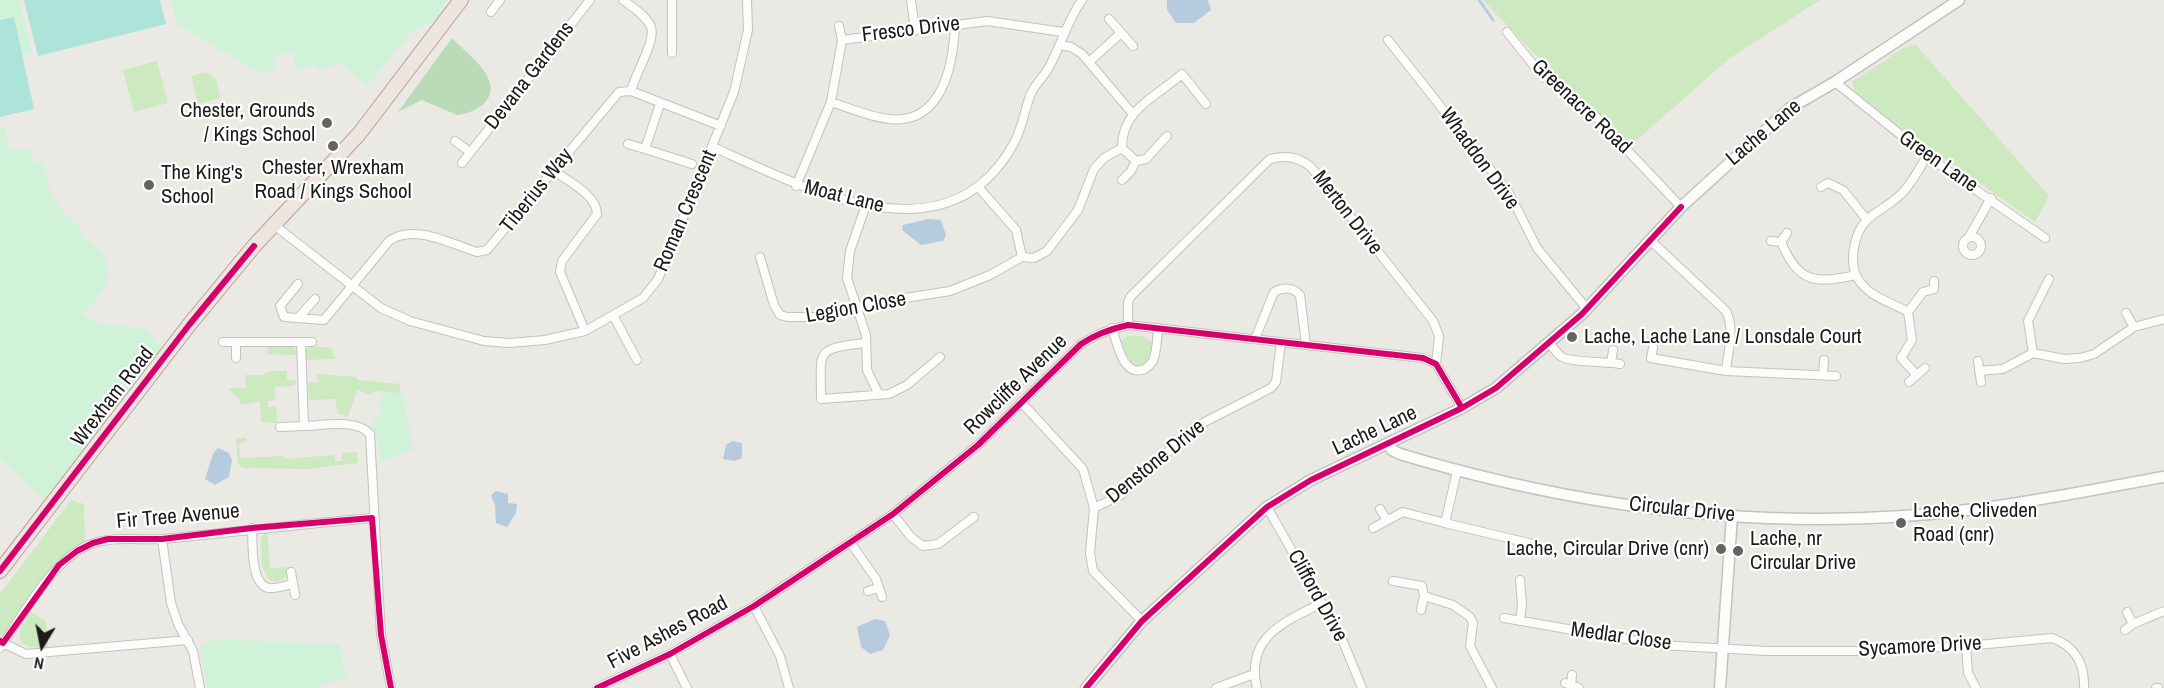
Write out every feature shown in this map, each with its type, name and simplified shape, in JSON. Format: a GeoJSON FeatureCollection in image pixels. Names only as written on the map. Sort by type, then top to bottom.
{"type":"FeatureCollection","features":[{"type":"Feature","properties":{"kind":"highway","name":"Wrexham Road"},"geometry":{"type":"LineString","coordinates":[[0,571],[189,325],[274,225],[359,134],[461,0]]}},
{"type":"Feature","properties":{"kind":"street"},"geometry":{"type":"LineString","coordinates":[[491,12],[500,0]]}},
{"type":"Feature","properties":{"kind":"street","name":"Devana Gardens"},"geometry":{"type":"LineString","coordinates":[[462,162],[590,0]]}},
{"type":"Feature","properties":{"kind":"street"},"geometry":{"type":"LineString","coordinates":[[623,0],[647,20],[652,28],[651,39],[631,91],[721,126]]}},
{"type":"Feature","properties":{"kind":"street"},"geometry":{"type":"LineString","coordinates":[[672,0],[672,53]]}},
{"type":"Feature","properties":{"kind":"street","name":"Roman Crescent"},"geometry":{"type":"LineString","coordinates":[[274,225],[381,308],[410,321],[484,341],[509,343],[545,340],[585,331],[614,317],[643,298],[658,279],[734,92],[748,30],[747,0]]}},
{"type":"Feature","properties":{"kind":"street"},"geometry":{"type":"LineString","coordinates":[[911,0],[915,29]]}},
{"type":"Feature","properties":{"kind":"street"},"geometry":{"type":"LineString","coordinates":[[1022,257],[1021,244],[1016,230],[979,188],[1015,143],[1031,93],[1046,72],[1060,45],[1063,32],[1082,0]]}},
{"type":"Feature","properties":{"kind":"street","name":"Lache Lane"},"geometry":{"type":"LineString","coordinates":[[1086,688],[1142,621],[1267,507],[1311,480],[1461,408],[1496,388],[1587,309],[1681,207],[1790,108],[1835,82],[1959,0]]}},
{"type":"Feature","properties":{"kind":"street"},"geometry":{"type":"LineString","coordinates":[[1109,19],[1133,46]]}},
{"type":"Feature","properties":{"kind":"street","name":"Fresco Drive"},"geometry":{"type":"LineString","coordinates":[[796,186],[831,102],[842,40],[987,21],[1063,32]]}},
{"type":"Feature","properties":{"kind":"street"},"geometry":{"type":"LineString","coordinates":[[838,26],[842,40]]}},
{"type":"Feature","properties":{"kind":"street"},"geometry":{"type":"LineString","coordinates":[[831,102],[887,119],[912,117],[923,111],[936,102],[946,80],[955,26]]}},
{"type":"Feature","properties":{"kind":"street","name":"Greenacre Road"},"geometry":{"type":"LineString","coordinates":[[1507,32],[1539,72],[1595,116],[1681,207]]}},
{"type":"Feature","properties":{"kind":"street"},"geometry":{"type":"LineString","coordinates":[[1089,62],[1121,33]]}},
{"type":"Feature","properties":{"kind":"street","name":"Whaddon Drive"},"geometry":{"type":"LineString","coordinates":[[1388,40],[1509,192],[1538,248],[1587,309]]}},
{"type":"Feature","properties":{"kind":"street"},"geometry":{"type":"LineString","coordinates":[[1060,45],[1071,47],[1089,62],[1132,113]]}},
{"type":"Feature","properties":{"kind":"street"},"geometry":{"type":"LineString","coordinates":[[1136,161],[1122,148],[1123,129],[1132,113],[1182,74],[1206,104]]}},
{"type":"Feature","properties":{"kind":"street","name":"Green Lane"},"geometry":{"type":"LineString","coordinates":[[1835,82],[1927,156],[1991,198],[2045,238]]}},
{"type":"Feature","properties":{"kind":"street","name":"Tiberius Way"},"geometry":{"type":"LineString","coordinates":[[353,285],[388,241],[398,234],[412,233],[477,252],[487,250],[614,96],[619,92],[631,91]]}},
{"type":"Feature","properties":{"kind":"street"},"geometry":{"type":"LineString","coordinates":[[645,149],[660,104]]}},
{"type":"Feature","properties":{"kind":"street"},"geometry":{"type":"LineString","coordinates":[[1136,161],[1146,159],[1167,136]]}},
{"type":"Feature","properties":{"kind":"street"},"geometry":{"type":"LineString","coordinates":[[455,141],[470,152]]}},
{"type":"Feature","properties":{"kind":"street"},"geometry":{"type":"LineString","coordinates":[[628,144],[692,164]]}},
{"type":"Feature","properties":{"kind":"street","name":"Moat Lane"},"geometry":{"type":"LineString","coordinates":[[712,147],[796,186],[866,205],[921,210],[979,188]]}},
{"type":"Feature","properties":{"kind":"street","name":"Legion Close"},"geometry":{"type":"LineString","coordinates":[[760,257],[774,305],[780,315],[796,319],[950,291],[990,275],[1022,257],[1034,258],[1054,243],[1078,210],[1094,169],[1104,158],[1122,148]]}},
{"type":"Feature","properties":{"kind":"street"},"geometry":{"type":"LineString","coordinates":[[1908,312],[1870,292],[1856,275],[1854,249],[1859,232],[1868,220],[1889,206],[1905,190],[1927,156]]}},
{"type":"Feature","properties":{"kind":"street","name":"Merton Drive"},"geometry":{"type":"LineString","coordinates":[[1128,325],[1128,302],[1131,296],[1270,159],[1292,157],[1301,159],[1311,167],[1432,321],[1438,336],[1436,364]]}},
{"type":"Feature","properties":{"kind":"street"},"geometry":{"type":"LineString","coordinates":[[1122,180],[1131,171],[1136,161]]}},
{"type":"Feature","properties":{"kind":"street"},"geometry":{"type":"LineString","coordinates":[[554,171],[591,198],[597,206],[597,214],[562,261],[560,272],[585,331]]}},
{"type":"Feature","properties":{"kind":"street"},"geometry":{"type":"LineString","coordinates":[[1826,182],[1843,190],[1868,220]]}},
{"type":"Feature","properties":{"kind":"street"},"geometry":{"type":"LineString","coordinates":[[1969,237],[1991,198]]}},
{"type":"Feature","properties":{"kind":"street"},"geometry":{"type":"LineString","coordinates":[[866,205],[847,264],[849,289],[857,307],[866,342],[867,370],[878,393]]}},
{"type":"Feature","properties":{"kind":"street"},"geometry":{"type":"LineString","coordinates":[[1781,242],[1787,233]]}},
{"type":"Feature","properties":{"kind":"street"},"geometry":{"type":"LineString","coordinates":[[1651,241],[1726,311],[1731,331],[1726,371]]}},
{"type":"Feature","properties":{"kind":"street"},"geometry":{"type":"LineString","coordinates":[[1771,241],[1781,242]]}},
{"type":"Feature","properties":{"kind":"street"},"geometry":{"type":"LineString","coordinates":[[1781,242],[1794,266],[1804,276],[1828,281],[1856,275]]}},
{"type":"Feature","properties":{"kind":"street"},"geometry":{"type":"LineString","coordinates":[[2033,352],[2028,321],[2049,279]]}},
{"type":"Feature","properties":{"kind":"street"},"geometry":{"type":"LineString","coordinates":[[298,284],[280,306],[284,317],[324,320],[353,285]]}},
{"type":"Feature","properties":{"kind":"street"},"geometry":{"type":"LineString","coordinates":[[1917,375],[1899,360],[1912,340],[1908,312],[1923,292],[1934,285],[1938,298]]}},
{"type":"Feature","properties":{"kind":"street"},"geometry":{"type":"LineString","coordinates":[[2035,285],[2044,289]]}},
{"type":"Feature","properties":{"kind":"street"},"geometry":{"type":"LineString","coordinates":[[1255,339],[1268,301],[1274,292],[1287,288],[1296,290],[1300,295],[1306,345]]}},
{"type":"Feature","properties":{"kind":"street"},"geometry":{"type":"LineString","coordinates":[[298,318],[315,298]]}},
{"type":"Feature","properties":{"kind":"street"},"geometry":{"type":"LineString","coordinates":[[2126,313],[2134,327]]}},
{"type":"Feature","properties":{"kind":"street"},"geometry":{"type":"LineString","coordinates":[[614,317],[637,360]]}},
{"type":"Feature","properties":{"kind":"street"},"geometry":{"type":"LineString","coordinates":[[1981,382],[1979,366],[2002,369],[2033,352],[2064,359],[2080,358],[2094,354],[2134,327],[2164,319]]}},
{"type":"Feature","properties":{"kind":"street","name":"Rowcliffe Avenue"},"geometry":{"type":"LineString","coordinates":[[754,606],[893,514],[978,445],[1081,344],[1112,328],[1128,325],[1158,328],[1423,358],[1436,364]]}},
{"type":"Feature","properties":{"kind":"street"},"geometry":{"type":"LineString","coordinates":[[1112,328],[1125,363],[1132,370],[1138,371],[1147,368],[1154,359],[1158,328]]}},
{"type":"Feature","properties":{"kind":"street"},"geometry":{"type":"LineString","coordinates":[[223,342],[312,342]]}},
{"type":"Feature","properties":{"kind":"street"},"geometry":{"type":"LineString","coordinates":[[236,342],[236,358]]}},
{"type":"Feature","properties":{"kind":"street"},"geometry":{"type":"LineString","coordinates":[[301,342],[304,426]]}},
{"type":"Feature","properties":{"kind":"street"},"geometry":{"type":"LineString","coordinates":[[866,342],[831,347],[825,351],[821,358],[821,399],[878,393],[889,394],[907,385],[940,357]]}},
{"type":"Feature","properties":{"kind":"street","name":"Denstone Drive"},"geometry":{"type":"LineString","coordinates":[[1094,508],[1121,495],[1195,427],[1271,388],[1276,382],[1281,342]]}},
{"type":"Feature","properties":{"kind":"street"},"geometry":{"type":"LineString","coordinates":[[1549,343],[1561,357],[1571,361],[1616,363],[1613,350]]}},
{"type":"Feature","properties":{"kind":"street"},"geometry":{"type":"LineString","coordinates":[[1653,348],[1651,358],[1726,371],[1836,376]]}},
{"type":"Feature","properties":{"kind":"street"},"geometry":{"type":"LineString","coordinates":[[1823,375],[1824,360]]}},
{"type":"Feature","properties":{"kind":"street"},"geometry":{"type":"LineString","coordinates":[[1436,364],[1461,408]]}},
{"type":"Feature","properties":{"kind":"street"},"geometry":{"type":"LineString","coordinates":[[1909,382],[1925,368]]}},
{"type":"Feature","properties":{"kind":"street"},"geometry":{"type":"LineString","coordinates":[[1021,402],[1083,469],[1094,508],[1090,554],[1093,570],[1142,621]]}},
{"type":"Feature","properties":{"kind":"street"},"geometry":{"type":"LineString","coordinates":[[280,427],[347,425],[366,430],[370,434],[372,518],[381,634],[392,688]]}},
{"type":"Feature","properties":{"kind":"street","name":"Circular Drive"},"geometry":{"type":"LineString","coordinates":[[1388,443],[1392,450],[1400,454],[1457,471],[1582,499],[1732,516],[1879,517],[1976,509],[2164,477]]}},
{"type":"Feature","properties":{"kind":"street"},"geometry":{"type":"LineString","coordinates":[[1445,523],[1457,471]]}},
{"type":"Feature","properties":{"kind":"street","name":"Clifford Drive"},"geometry":{"type":"LineString","coordinates":[[1267,507],[1342,639],[1362,688]]}},
{"type":"Feature","properties":{"kind":"street"},"geometry":{"type":"LineString","coordinates":[[1380,509],[1386,520]]}},
{"type":"Feature","properties":{"kind":"street"},"geometry":{"type":"LineString","coordinates":[[1373,528],[1403,513],[1537,545]]}},
{"type":"Feature","properties":{"kind":"street"},"geometry":{"type":"LineString","coordinates":[[893,514],[911,537],[923,546],[938,544],[974,517]]}},
{"type":"Feature","properties":{"kind":"street"},"geometry":{"type":"LineString","coordinates":[[1720,688],[1732,516]]}},
{"type":"Feature","properties":{"kind":"street","name":"Fir Tree Avenue"},"geometry":{"type":"LineString","coordinates":[[2,645],[59,565],[77,551],[108,539],[162,539],[252,528],[372,518]]}},
{"type":"Feature","properties":{"kind":"street"},"geometry":{"type":"LineString","coordinates":[[252,528],[255,574],[261,584],[269,588],[293,584]]}},
{"type":"Feature","properties":{"kind":"street"},"geometry":{"type":"LineString","coordinates":[[162,539],[171,603],[178,624],[193,651],[200,688]]}},
{"type":"Feature","properties":{"kind":"street"},"geometry":{"type":"LineString","coordinates":[[850,542],[866,563],[880,592],[868,591]]}},
{"type":"Feature","properties":{"kind":"street"},"geometry":{"type":"LineString","coordinates":[[291,572],[295,595]]}},
{"type":"Feature","properties":{"kind":"street"},"geometry":{"type":"LineString","coordinates":[[1520,580],[1522,605],[1520,621]]}},
{"type":"Feature","properties":{"kind":"street"},"geometry":{"type":"LineString","coordinates":[[1393,581],[1422,586],[1424,596],[1422,610]]}},
{"type":"Feature","properties":{"kind":"street"},"geometry":{"type":"LineString","coordinates":[[1424,596],[1453,605],[1470,617],[1473,623],[1470,646],[1492,688]]}},
{"type":"Feature","properties":{"kind":"street"},"geometry":{"type":"LineString","coordinates":[[1257,688],[1254,674],[1257,655],[1268,634],[1276,626],[1322,603]]}},
{"type":"Feature","properties":{"kind":"street"},"geometry":{"type":"LineString","coordinates":[[754,606],[780,656],[789,688]]}},
{"type":"Feature","properties":{"kind":"street","name":"Five Ashes Road"},"geometry":{"type":"LineString","coordinates":[[597,688],[670,654],[754,606]]}},
{"type":"Feature","properties":{"kind":"street"},"geometry":{"type":"LineString","coordinates":[[2125,630],[2133,624],[2164,611]]}},
{"type":"Feature","properties":{"kind":"street"},"geometry":{"type":"LineString","coordinates":[[2127,612],[2133,624]]}},
{"type":"Feature","properties":{"kind":"street","name":"Medlar Close"},"geometry":{"type":"LineString","coordinates":[[1504,618],[1660,645],[1723,648]]}},
{"type":"Feature","properties":{"kind":"street","name":"Sycamore Drive"},"geometry":{"type":"LineString","coordinates":[[1723,648],[1822,651],[1966,646],[2040,638],[2058,640],[2072,650],[2080,662],[2084,688]]}},
{"type":"Feature","properties":{"kind":"street"},"geometry":{"type":"LineString","coordinates":[[2,645],[26,654],[188,640]]}},
{"type":"Feature","properties":{"kind":"street"},"geometry":{"type":"LineString","coordinates":[[1966,646],[1968,673],[1976,688]]}},
{"type":"Feature","properties":{"kind":"street"},"geometry":{"type":"LineString","coordinates":[[670,654],[687,688]]}},
{"type":"Feature","properties":{"kind":"street"},"geometry":{"type":"LineString","coordinates":[[1216,688],[1254,674]]}},
{"type":"Feature","properties":{"kind":"street"},"geometry":{"type":"LineString","coordinates":[[1571,686],[1572,675]]}},
{"type":"Feature","properties":{"kind":"green space"},"geometry":{"type":"Polygon","coordinates":[[[0,0],[19,0],[32,52],[22,54],[14,18],[0,20],[0,0]]]}},
{"type":"Feature","properties":{"kind":"green space"},"geometry":{"type":"Polygon","coordinates":[[[171,0],[447,0],[436,20],[412,31],[367,86],[341,63],[317,70],[315,65],[296,70],[293,52],[274,56],[277,70],[258,73],[177,24],[171,0]]]}},
{"type":"Feature","properties":{"kind":"green space"},"geometry":{"type":"Polygon","coordinates":[[[1483,0],[1820,0],[1730,58],[1631,145],[1558,78],[1483,0]]]}},
{"type":"Feature","properties":{"kind":"green space"},"geometry":{"type":"Polygon","coordinates":[[[452,38],[476,61],[487,76],[490,84],[488,98],[478,108],[464,114],[457,115],[422,100],[398,112],[452,38]]]}},
{"type":"Feature","properties":{"kind":"green space"},"geometry":{"type":"Polygon","coordinates":[[[1915,44],[2049,196],[2035,222],[1897,125],[1855,91],[1852,82],[1902,49],[1915,44]]]}},
{"type":"Feature","properties":{"kind":"green space"},"geometry":{"type":"Polygon","coordinates":[[[157,61],[168,103],[134,112],[123,70],[157,61]]]}},
{"type":"Feature","properties":{"kind":"green space"},"geometry":{"type":"Polygon","coordinates":[[[206,72],[216,79],[220,98],[198,104],[191,76],[206,72]]]}},
{"type":"Feature","properties":{"kind":"green space"},"geometry":{"type":"Polygon","coordinates":[[[5,127],[10,151],[30,148],[33,163],[42,162],[51,195],[62,211],[79,226],[83,237],[103,252],[109,274],[104,289],[83,315],[98,323],[148,329],[161,349],[44,500],[0,459],[0,128],[5,127]]]}},
{"type":"Feature","properties":{"kind":"green space"},"geometry":{"type":"Polygon","coordinates":[[[1128,336],[1142,336],[1153,343],[1145,367],[1131,364],[1121,341],[1128,336]]]}},
{"type":"Feature","properties":{"kind":"green space"},"geometry":{"type":"Polygon","coordinates":[[[269,345],[293,346],[298,355],[266,354],[269,345]]]}},
{"type":"Feature","properties":{"kind":"green space"},"geometry":{"type":"Polygon","coordinates":[[[311,346],[331,348],[335,359],[305,360],[306,349],[311,346]]]}},
{"type":"Feature","properties":{"kind":"green space"},"geometry":{"type":"Polygon","coordinates":[[[287,371],[287,380],[296,380],[296,383],[293,386],[275,387],[275,400],[268,401],[268,407],[276,407],[277,423],[261,422],[260,401],[241,405],[240,400],[228,388],[246,388],[245,375],[265,375],[265,373],[287,371]]]}},
{"type":"Feature","properties":{"kind":"green space"},"geometry":{"type":"Polygon","coordinates":[[[317,374],[357,377],[357,380],[400,384],[400,393],[374,391],[371,395],[357,390],[348,417],[337,413],[336,399],[309,400],[308,383],[318,382],[317,374]]]}},
{"type":"Feature","properties":{"kind":"green space"},"geometry":{"type":"Polygon","coordinates":[[[382,394],[403,394],[413,449],[381,462],[376,436],[370,428],[376,416],[380,415],[382,409],[378,408],[382,394]]]}},
{"type":"Feature","properties":{"kind":"green space"},"geometry":{"type":"Polygon","coordinates":[[[246,438],[247,442],[239,443],[240,458],[284,456],[284,459],[335,455],[335,461],[342,461],[342,453],[357,452],[358,463],[308,469],[243,468],[238,464],[236,439],[246,438]]]}},
{"type":"Feature","properties":{"kind":"green space"},"geometry":{"type":"Polygon","coordinates":[[[71,500],[84,504],[85,542],[58,563],[3,637],[0,634],[0,594],[71,500]]]}},
{"type":"Feature","properties":{"kind":"green space"},"geometry":{"type":"Polygon","coordinates":[[[267,531],[270,568],[297,567],[286,569],[287,577],[277,582],[269,580],[262,567],[261,538],[267,531]]]}},
{"type":"Feature","properties":{"kind":"green space"},"geometry":{"type":"Polygon","coordinates":[[[31,612],[46,621],[48,648],[29,647],[20,641],[20,630],[31,612]]]}},
{"type":"Feature","properties":{"kind":"green space"},"geometry":{"type":"Polygon","coordinates":[[[213,639],[339,644],[346,678],[319,686],[319,688],[207,688],[200,646],[213,639]]]}},
{"type":"Feature","properties":{"kind":"shaded area"},"geometry":{"type":"Polygon","coordinates":[[[24,0],[160,0],[166,24],[38,56],[24,0]]]}},
{"type":"Feature","properties":{"kind":"shaded area"},"geometry":{"type":"Polygon","coordinates":[[[1167,0],[1208,0],[1211,10],[1194,23],[1176,23],[1167,10],[1167,0]]]}},
{"type":"Feature","properties":{"kind":"shaded area"},"geometry":{"type":"Polygon","coordinates":[[[14,17],[34,109],[0,117],[0,20],[14,17]]]}},
{"type":"Feature","properties":{"kind":"shaded area"},"geometry":{"type":"Polygon","coordinates":[[[928,219],[941,220],[946,235],[943,241],[921,245],[902,230],[903,225],[928,219]]]}},
{"type":"Feature","properties":{"kind":"shaded area"},"geometry":{"type":"Polygon","coordinates":[[[732,441],[742,443],[742,458],[734,461],[723,459],[726,445],[732,441]]]}},
{"type":"Feature","properties":{"kind":"shaded area"},"geometry":{"type":"Polygon","coordinates":[[[218,448],[229,453],[232,460],[229,477],[215,485],[205,479],[213,454],[218,448]]]}},
{"type":"Feature","properties":{"kind":"shaded area"},"geometry":{"type":"Polygon","coordinates":[[[495,491],[508,494],[508,503],[517,504],[516,513],[507,527],[496,523],[495,505],[491,496],[495,491]]]}},
{"type":"Feature","properties":{"kind":"shaded area"},"geometry":{"type":"Polygon","coordinates":[[[875,619],[885,621],[890,635],[883,650],[870,654],[861,647],[857,627],[875,619]]]}},
{"type":"Feature","properties":{"kind":"waterway"},"geometry":{"type":"LineString","coordinates":[[1479,0],[1493,20]]}},
{"type":"Feature","properties":{"kind":"cycle path"},"geometry":{"type":"LineString","coordinates":[[1086,688],[1142,621],[1267,507],[1311,480],[1462,408],[1496,388],[1582,314],[1681,207]]}},
{"type":"Feature","properties":{"kind":"cycle path"},"geometry":{"type":"LineString","coordinates":[[0,571],[189,325],[254,246]]}},
{"type":"Feature","properties":{"kind":"cycle path"},"geometry":{"type":"LineString","coordinates":[[597,688],[670,654],[754,606],[893,514],[978,445],[1081,344],[1109,330],[1128,325],[1423,358],[1436,364],[1462,408]]}},
{"type":"Feature","properties":{"kind":"cycle path"},"geometry":{"type":"LineString","coordinates":[[0,641],[3,643],[59,565],[77,551],[93,543],[108,539],[162,539],[252,528],[372,518],[381,635],[391,688]]}},
{"type":"Feature","properties":{"kind":"place","name":"Chester, Grounds / Kings School"},"geometry":{"type":"Point","coordinates":[327,123]}},
{"type":"Feature","properties":{"kind":"place","name":"Chester, Wrexham Road / Kings School"},"geometry":{"type":"Point","coordinates":[333,146]}},
{"type":"Feature","properties":{"kind":"place","name":"The King's School"},"geometry":{"type":"Point","coordinates":[149,185]}},
{"type":"Feature","properties":{"kind":"place","name":"Lache, Lache Lane / Lonsdale Court"},"geometry":{"type":"Point","coordinates":[1572,337]}},
{"type":"Feature","properties":{"kind":"place","name":"Lache, Cliveden Road (cnr)"},"geometry":{"type":"Point","coordinates":[1901,523]}},
{"type":"Feature","properties":{"kind":"place","name":"Lache, Circular Drive (cnr)"},"geometry":{"type":"Point","coordinates":[1721,549]}},
{"type":"Feature","properties":{"kind":"place","name":"Lache, nr Circular Drive"},"geometry":{"type":"Point","coordinates":[1738,551]}}]}
